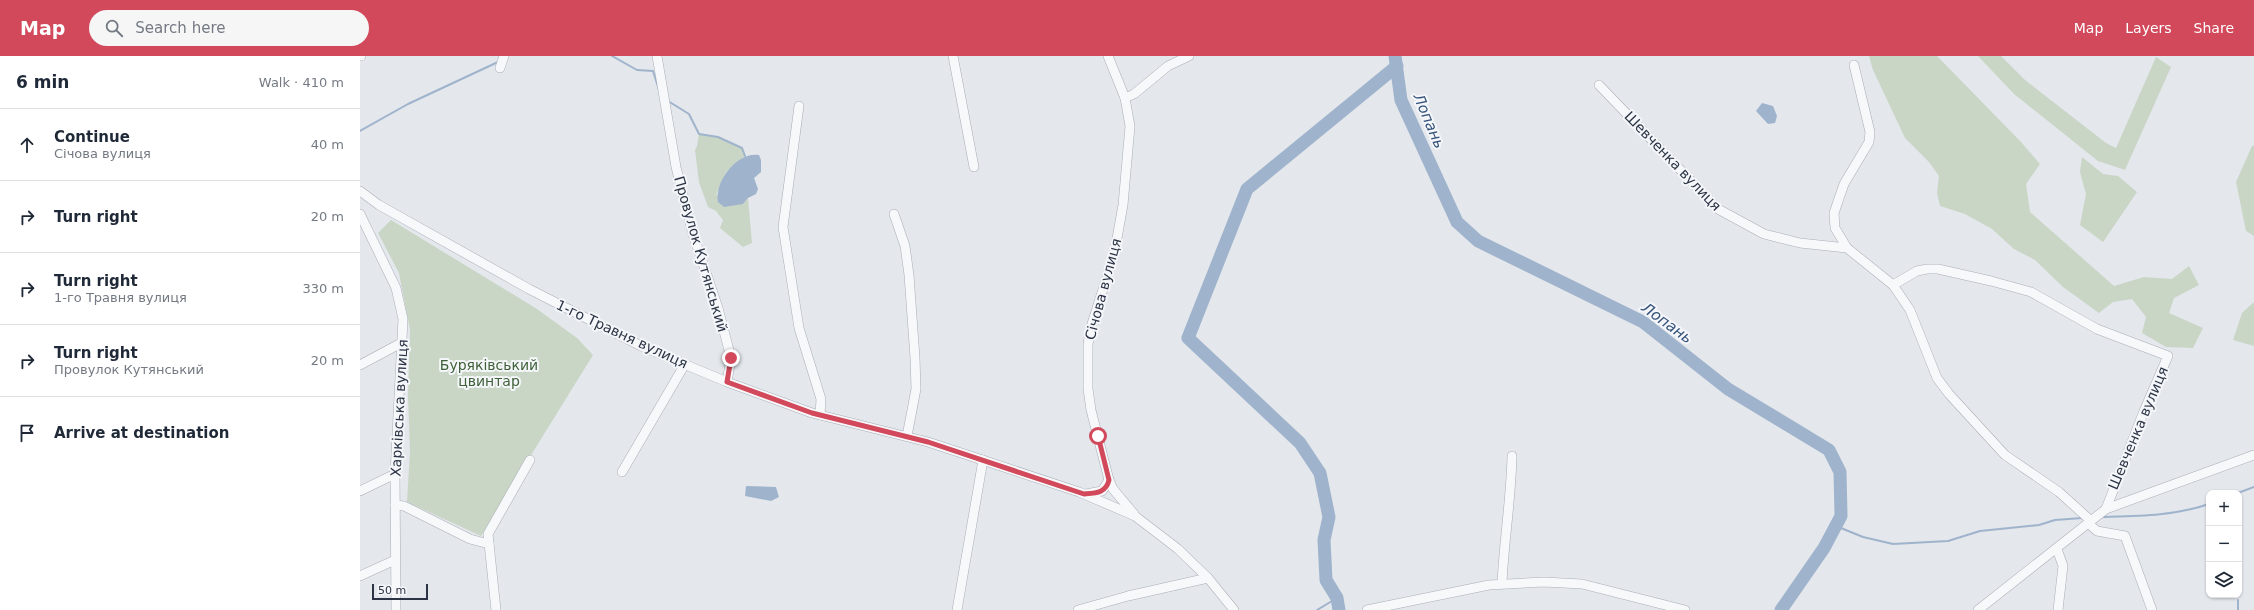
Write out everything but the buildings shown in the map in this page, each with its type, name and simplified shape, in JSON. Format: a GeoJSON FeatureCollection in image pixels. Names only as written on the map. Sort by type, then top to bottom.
{"type":"FeatureCollection","features":[{"type":"Feature","properties":{"kind":"street"},"geometry":{"type":"LineString","coordinates":[[500,68],[504,56]]}},
{"type":"Feature","properties":{"kind":"street","name":"Провулок Кутянський"},"geometry":{"type":"LineString","coordinates":[[657,56],[676,167],[693,234],[718,308],[731,358],[727,382]]}},
{"type":"Feature","properties":{"kind":"street"},"geometry":{"type":"LineString","coordinates":[[953,56],[974,167]]}},
{"type":"Feature","properties":{"kind":"street","name":"Січова вулиця"},"geometry":{"type":"LineString","coordinates":[[1108,56],[1125,98],[1130,126],[1123,205],[1111,267],[1090,330],[1088,357],[1091,410],[1109,480],[1113,489],[1135,516]]}},
{"type":"Feature","properties":{"kind":"street"},"geometry":{"type":"LineString","coordinates":[[1125,98],[1134,94],[1168,66],[1189,56]]}},
{"type":"Feature","properties":{"kind":"street"},"geometry":{"type":"LineString","coordinates":[[1854,65],[1870,132],[1869,142],[1844,184],[1834,213],[1835,228],[1847,248],[1893,285],[1910,310],[1937,378],[1949,394],[2005,455],[2059,492],[2097,531],[2126,536],[2152,610]]}},
{"type":"Feature","properties":{"kind":"street","name":"Шевченка вулиця"},"geometry":{"type":"LineString","coordinates":[[1599,85],[1718,209],[1764,234],[1800,243],[1847,248]]}},
{"type":"Feature","properties":{"kind":"street"},"geometry":{"type":"LineString","coordinates":[[799,106],[783,226],[799,328],[821,399],[820,415]]}},
{"type":"Feature","properties":{"kind":"street","name":"1-го Травня вулиця"},"geometry":{"type":"LineString","coordinates":[[360,191],[379,205],[529,289],[641,346],[727,382],[820,415],[907,436],[983,460],[1084,494],[1135,516],[1178,549],[1208,578],[1234,610]]}},
{"type":"Feature","properties":{"kind":"street"},"geometry":{"type":"LineString","coordinates":[[894,214],[905,246],[909,275],[915,358],[916,389],[907,436]]}},
{"type":"Feature","properties":{"kind":"street","name":"Харківська вулиця"},"geometry":{"type":"LineString","coordinates":[[361,217],[396,288],[403,319],[395,474],[396,610]]}},
{"type":"Feature","properties":{"kind":"street","name":"Шевченка вулиця"},"geometry":{"type":"LineString","coordinates":[[1893,285],[1917,271],[1927,269],[1938,269],[1991,281],[2031,292],[2097,329],[2168,356],[2144,411],[2106,509]]}},
{"type":"Feature","properties":{"kind":"street"},"geometry":{"type":"LineString","coordinates":[[360,365],[403,342]]}},
{"type":"Feature","properties":{"kind":"street"},"geometry":{"type":"LineString","coordinates":[[622,472],[685,364]]}},
{"type":"Feature","properties":{"kind":"street","name":"Шевченка вулиця"},"geometry":{"type":"LineString","coordinates":[[1978,610],[2106,509],[2254,455]]}},
{"type":"Feature","properties":{"kind":"street"},"geometry":{"type":"LineString","coordinates":[[1502,583],[1505,539],[1511,491],[1512,456]]}},
{"type":"Feature","properties":{"kind":"street"},"geometry":{"type":"LineString","coordinates":[[496,610],[488,534],[530,460]]}},
{"type":"Feature","properties":{"kind":"street"},"geometry":{"type":"LineString","coordinates":[[957,610],[983,460]]}},
{"type":"Feature","properties":{"kind":"street"},"geometry":{"type":"LineString","coordinates":[[360,491],[395,474]]}},
{"type":"Feature","properties":{"kind":"street"},"geometry":{"type":"LineString","coordinates":[[1084,494],[1102,491],[1109,480]]}},
{"type":"Feature","properties":{"kind":"street"},"geometry":{"type":"LineString","coordinates":[[395,505],[404,506],[470,539],[489,544]]}},
{"type":"Feature","properties":{"kind":"street"},"geometry":{"type":"LineString","coordinates":[[2057,549],[2063,566],[2058,610]]}},
{"type":"Feature","properties":{"kind":"street"},"geometry":{"type":"LineString","coordinates":[[360,576],[395,560]]}},
{"type":"Feature","properties":{"kind":"street"},"geometry":{"type":"LineString","coordinates":[[1078,610],[1128,596],[1208,578]]}},
{"type":"Feature","properties":{"kind":"street"},"geometry":{"type":"LineString","coordinates":[[1366,610],[1502,583],[1544,582],[1582,584],[1684,610]]}},
{"type":"Feature","properties":{"kind":"green space"},"geometry":{"type":"Polygon","coordinates":[[[1869,56],[1937,56],[2021,142],[2040,164],[2026,184],[2030,212],[2114,286],[2144,277],[2172,279],[2189,266],[2199,285],[2174,298],[2169,313],[2203,328],[2193,348],[2166,347],[2142,333],[2146,317],[2132,299],[2113,302],[2099,313],[2063,287],[2035,260],[2014,249],[1992,229],[1965,214],[1940,206],[1937,193],[1939,176],[1929,162],[1905,138],[1873,70],[1869,56]]]}},
{"type":"Feature","properties":{"kind":"green space"},"geometry":{"type":"Polygon","coordinates":[[[1978,56],[2001,56],[2025,80],[2106,143],[2116,148],[2156,57],[2171,67],[2125,170],[2098,161],[2014,94],[1978,56]]]}},
{"type":"Feature","properties":{"kind":"green space"},"geometry":{"type":"Polygon","coordinates":[[[699,134],[718,137],[742,148],[745,156],[726,172],[716,195],[743,204],[748,198],[752,243],[743,247],[720,228],[723,220],[716,211],[708,207],[699,182],[695,150],[699,134]]]}},
{"type":"Feature","properties":{"kind":"green space"},"geometry":{"type":"Polygon","coordinates":[[[2252,146],[2254,146],[2254,236],[2246,231],[2236,182],[2252,146]]]}},
{"type":"Feature","properties":{"kind":"green space"},"geometry":{"type":"Polygon","coordinates":[[[2082,157],[2103,174],[2118,176],[2137,192],[2103,242],[2080,225],[2086,194],[2080,172],[2082,157]]]}},
{"type":"Feature","properties":{"kind":"green space","name":"Буряківський цвинтар"},"geometry":{"type":"Polygon","coordinates":[[[391,220],[537,309],[577,338],[593,355],[481,536],[407,502],[410,451],[408,396],[410,330],[399,273],[378,233],[391,220]]]}},
{"type":"Feature","properties":{"kind":"green space"},"geometry":{"type":"Polygon","coordinates":[[[2254,302],[2254,346],[2233,340],[2242,313],[2254,302]]]}},
{"type":"Feature","properties":{"kind":"water"},"geometry":{"type":"Polygon","coordinates":[[[1762,103],[1773,106],[1777,116],[1775,123],[1768,124],[1756,111],[1762,103]]]}},
{"type":"Feature","properties":{"kind":"water"},"geometry":{"type":"Polygon","coordinates":[[[751,155],[759,155],[761,160],[761,172],[754,178],[758,189],[756,194],[748,198],[743,204],[724,207],[718,202],[718,194],[723,177],[735,163],[743,158],[751,155]]]}},
{"type":"Feature","properties":{"kind":"water"},"geometry":{"type":"Polygon","coordinates":[[[746,486],[776,487],[779,497],[771,501],[745,496],[746,486]]]}},
{"type":"Feature","properties":{"kind":"waterway"},"geometry":{"type":"LineString","coordinates":[[612,56],[637,70],[653,71],[661,96]]}},
{"type":"Feature","properties":{"kind":"waterway","name":"Лопань"},"geometry":{"type":"LineString","coordinates":[[1395,56],[1401,100],[1457,222],[1478,241],[1643,322],[1728,389],[1829,450],[1840,472],[1841,516],[1824,548],[1781,610]]}},
{"type":"Feature","properties":{"kind":"waterway"},"geometry":{"type":"LineString","coordinates":[[360,131],[408,104],[498,62]]}},
{"type":"Feature","properties":{"kind":"waterway"},"geometry":{"type":"LineString","coordinates":[[1339,610],[1337,598],[1326,580],[1324,540],[1329,517],[1320,473],[1300,443],[1188,338],[1247,189],[1397,66]]}},
{"type":"Feature","properties":{"kind":"waterway"},"geometry":{"type":"LineString","coordinates":[[668,101],[689,114],[699,134],[718,137],[742,148],[745,156]]}},
{"type":"Feature","properties":{"kind":"waterway"},"geometry":{"type":"LineString","coordinates":[[2242,492],[2254,487]]}},
{"type":"Feature","properties":{"kind":"waterway"},"geometry":{"type":"LineString","coordinates":[[2102,517],[2142,516],[2169,513],[2206,505]]}},
{"type":"Feature","properties":{"kind":"waterway"},"geometry":{"type":"LineString","coordinates":[[1836,526],[1863,537],[1893,544],[1948,541],[1980,531],[2039,525],[2055,520],[2082,518]]}},
{"type":"Feature","properties":{"kind":"waterway"},"geometry":{"type":"LineString","coordinates":[[1317,610],[1337,598]]}},
{"type":"Feature","properties":{"kind":"waterway"},"geometry":{"type":"LineString","coordinates":[[2238,600],[2238,610]]}},
{"type":"Feature","properties":{"kind":"route"},"geometry":{"type":"LineString","coordinates":[[731,358],[727,382],[812,413],[928,442],[1084,494],[1094,494],[1102,491],[1106,488],[1109,480],[1104,466],[1098,436]]}}]}
